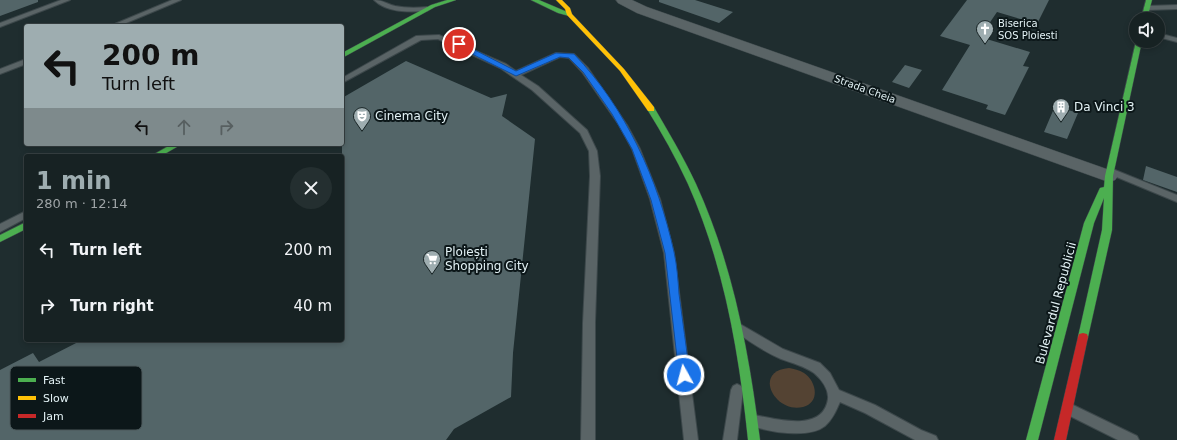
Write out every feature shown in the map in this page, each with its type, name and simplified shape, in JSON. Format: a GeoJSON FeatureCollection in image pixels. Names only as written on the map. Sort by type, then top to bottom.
{"type":"FeatureCollection","features":[{"type":"Feature","properties":{"kind":"main road"},"geometry":{"type":"LineString","coordinates":[[344,55],[433,5],[453,0]]}},
{"type":"Feature","properties":{"kind":"main road"},"geometry":{"type":"LineString","coordinates":[[534,0],[560,12],[569,14]]}},
{"type":"Feature","properties":{"kind":"main road"},"geometry":{"type":"LineString","coordinates":[[559,0],[568,9],[569,14],[611,57],[650,106],[667,134],[684,168],[712,231],[728,283],[737,327],[742,352],[754,440]]}},
{"type":"Feature","properties":{"kind":"main road"},"geometry":{"type":"LineString","coordinates":[[1146,12],[1148,2]]}},
{"type":"Feature","properties":{"kind":"main road","name":"Bulevardul Republicii"},"geometry":{"type":"LineString","coordinates":[[1060,440],[1107,230],[1110,174],[1137,48]]}},
{"type":"Feature","properties":{"kind":"main road"},"geometry":{"type":"LineString","coordinates":[[159,154],[174,146]]}},
{"type":"Feature","properties":{"kind":"main road","name":"Bulevardul Republicii"},"geometry":{"type":"LineString","coordinates":[[1032,440],[1089,223],[1110,174]]}},
{"type":"Feature","properties":{"kind":"main road"},"geometry":{"type":"LineString","coordinates":[[0,239],[24,226]]}},
{"type":"Feature","properties":{"kind":"street","name":"Strada Cheia"},"geometry":{"type":"LineString","coordinates":[[622,0],[642,10],[1110,174]]}},
{"type":"Feature","properties":{"kind":"lane"},"geometry":{"type":"LineString","coordinates":[[0,25],[67,0]]}},
{"type":"Feature","properties":{"kind":"lane"},"geometry":{"type":"LineString","coordinates":[[118,24],[178,0]]}},
{"type":"Feature","properties":{"kind":"lane"},"geometry":{"type":"LineString","coordinates":[[377,0],[389,7],[398,9],[433,5]]}},
{"type":"Feature","properties":{"kind":"lane"},"geometry":{"type":"LineString","coordinates":[[1165,0],[1177,6]]}},
{"type":"Feature","properties":{"kind":"lane"},"geometry":{"type":"LineString","coordinates":[[1148,2],[1177,6]]}},
{"type":"Feature","properties":{"kind":"lane"},"geometry":{"type":"LineString","coordinates":[[344,80],[418,38],[440,37],[477,53],[516,74],[535,88],[584,132],[593,152],[594,199],[588,440]]}},
{"type":"Feature","properties":{"kind":"lane"},"geometry":{"type":"LineString","coordinates":[[1165,37],[1177,40]]}},
{"type":"Feature","properties":{"kind":"lane"},"geometry":{"type":"LineString","coordinates":[[516,74],[559,54],[571,56],[585,70],[623,125],[636,149],[656,200],[670,253],[691,440]]}},
{"type":"Feature","properties":{"kind":"lane"},"geometry":{"type":"LineString","coordinates":[[0,72],[24,62]]}},
{"type":"Feature","properties":{"kind":"lane"},"geometry":{"type":"LineString","coordinates":[[154,154],[167,150]]}},
{"type":"Feature","properties":{"kind":"lane"},"geometry":{"type":"LineString","coordinates":[[1110,174],[1177,199]]}},
{"type":"Feature","properties":{"kind":"lane"},"geometry":{"type":"LineString","coordinates":[[0,228],[24,215]]}},
{"type":"Feature","properties":{"kind":"lane"},"geometry":{"type":"LineString","coordinates":[[737,327],[763,344],[807,363],[820,371],[830,384],[834,394],[832,406],[824,419],[813,426],[800,427],[752,421]]}},
{"type":"Feature","properties":{"kind":"lane"},"geometry":{"type":"LineString","coordinates":[[730,440],[742,352]]}},
{"type":"Feature","properties":{"kind":"lane"},"geometry":{"type":"LineString","coordinates":[[834,394],[870,409],[916,434],[931,440]]}},
{"type":"Feature","properties":{"kind":"lane"},"geometry":{"type":"LineString","coordinates":[[1067,408],[1132,440]]}},
{"type":"Feature","properties":{"kind":"shaded area"},"geometry":{"type":"Polygon","coordinates":[[[789,368],[804,373],[814,386],[815,391],[812,401],[803,407],[793,407],[784,404],[777,399],[772,391],[770,384],[772,376],[778,371],[789,368]]]}},
{"type":"Feature","properties":{"kind":"building"},"geometry":{"type":"Polygon","coordinates":[[[0,0],[38,0],[38,2],[0,16],[0,0]]]}},
{"type":"Feature","properties":{"kind":"building"},"geometry":{"type":"Polygon","coordinates":[[[659,0],[695,0],[733,12],[719,23],[659,2],[659,0]]]}},
{"type":"Feature","properties":{"kind":"building"},"geometry":{"type":"Polygon","coordinates":[[[967,0],[1049,0],[1037,24],[997,12],[980,37],[1030,52],[1023,66],[1029,67],[1005,115],[986,109],[988,105],[942,90],[970,45],[940,36],[967,0]]]}},
{"type":"Feature","properties":{"kind":"building","name":"Ploiești Shopping City"},"geometry":{"type":"Polygon","coordinates":[[[406,61],[491,98],[507,94],[502,116],[535,139],[513,353],[511,397],[454,429],[446,440],[0,440],[0,370],[33,353],[39,362],[78,342],[344,342],[344,154],[342,154],[342,146],[344,146],[344,97],[406,61]]]}},
{"type":"Feature","properties":{"kind":"building"},"geometry":{"type":"Polygon","coordinates":[[[905,65],[922,70],[909,88],[892,82],[905,65]]]}},
{"type":"Feature","properties":{"kind":"building","name":"Da Vinci 3"},"geometry":{"type":"Polygon","coordinates":[[[1055,106],[1078,113],[1067,139],[1044,132],[1055,106]]]}},
{"type":"Feature","properties":{"kind":"building"},"geometry":{"type":"Polygon","coordinates":[[[1146,166],[1177,177],[1177,192],[1143,180],[1146,166]]]}},
{"type":"Feature","properties":{"kind":"traffic: fast"},"geometry":{"type":"LineString","coordinates":[[344,55],[433,6],[453,0]]}},
{"type":"Feature","properties":{"kind":"traffic: fast"},"geometry":{"type":"LineString","coordinates":[[534,0],[560,12],[569,14]]}},
{"type":"Feature","properties":{"kind":"traffic: fast"},"geometry":{"type":"LineString","coordinates":[[1146,12],[1149,0]]}},
{"type":"Feature","properties":{"kind":"traffic: fast"},"geometry":{"type":"LineString","coordinates":[[1083,337],[1107,230],[1109,176],[1137,48]]}},
{"type":"Feature","properties":{"kind":"traffic: fast"},"geometry":{"type":"LineString","coordinates":[[651,109],[673,146],[692,184],[705,215],[726,277],[734,309],[746,374],[754,440]]}},
{"type":"Feature","properties":{"kind":"traffic: fast"},"geometry":{"type":"LineString","coordinates":[[159,154],[174,146]]}},
{"type":"Feature","properties":{"kind":"traffic: fast"},"geometry":{"type":"LineString","coordinates":[[1032,440],[1089,223],[1103,190]]}},
{"type":"Feature","properties":{"kind":"traffic: fast"},"geometry":{"type":"LineString","coordinates":[[0,239],[24,226]]}},
{"type":"Feature","properties":{"kind":"traffic: slow"},"geometry":{"type":"LineString","coordinates":[[559,0],[568,9],[569,14],[622,70],[651,109]]}},
{"type":"Feature","properties":{"kind":"traffic: jam"},"geometry":{"type":"LineString","coordinates":[[1060,440],[1083,337]]}},
{"type":"Feature","properties":{"kind":"place","name":"Biserica SOS Ploiesti"},"geometry":{"type":"Point","coordinates":[985,44]}},
{"type":"Feature","properties":{"kind":"place","name":"Da Vinci 3"},"geometry":{"type":"Point","coordinates":[1061,122]}},
{"type":"Feature","properties":{"kind":"place","name":"Cinema City"},"geometry":{"type":"Point","coordinates":[362,131]}},
{"type":"Feature","properties":{"kind":"place","name":"Ploiești Shopping City"},"geometry":{"type":"Point","coordinates":[432,274]}},
{"type":"Feature","properties":{"kind":"route"},"geometry":{"type":"LineString","coordinates":[[459,44],[516,74],[559,54],[571,56],[576,59],[585,70],[616,114],[636,149],[656,200],[663,224],[670,253],[684,375]]}}]}
